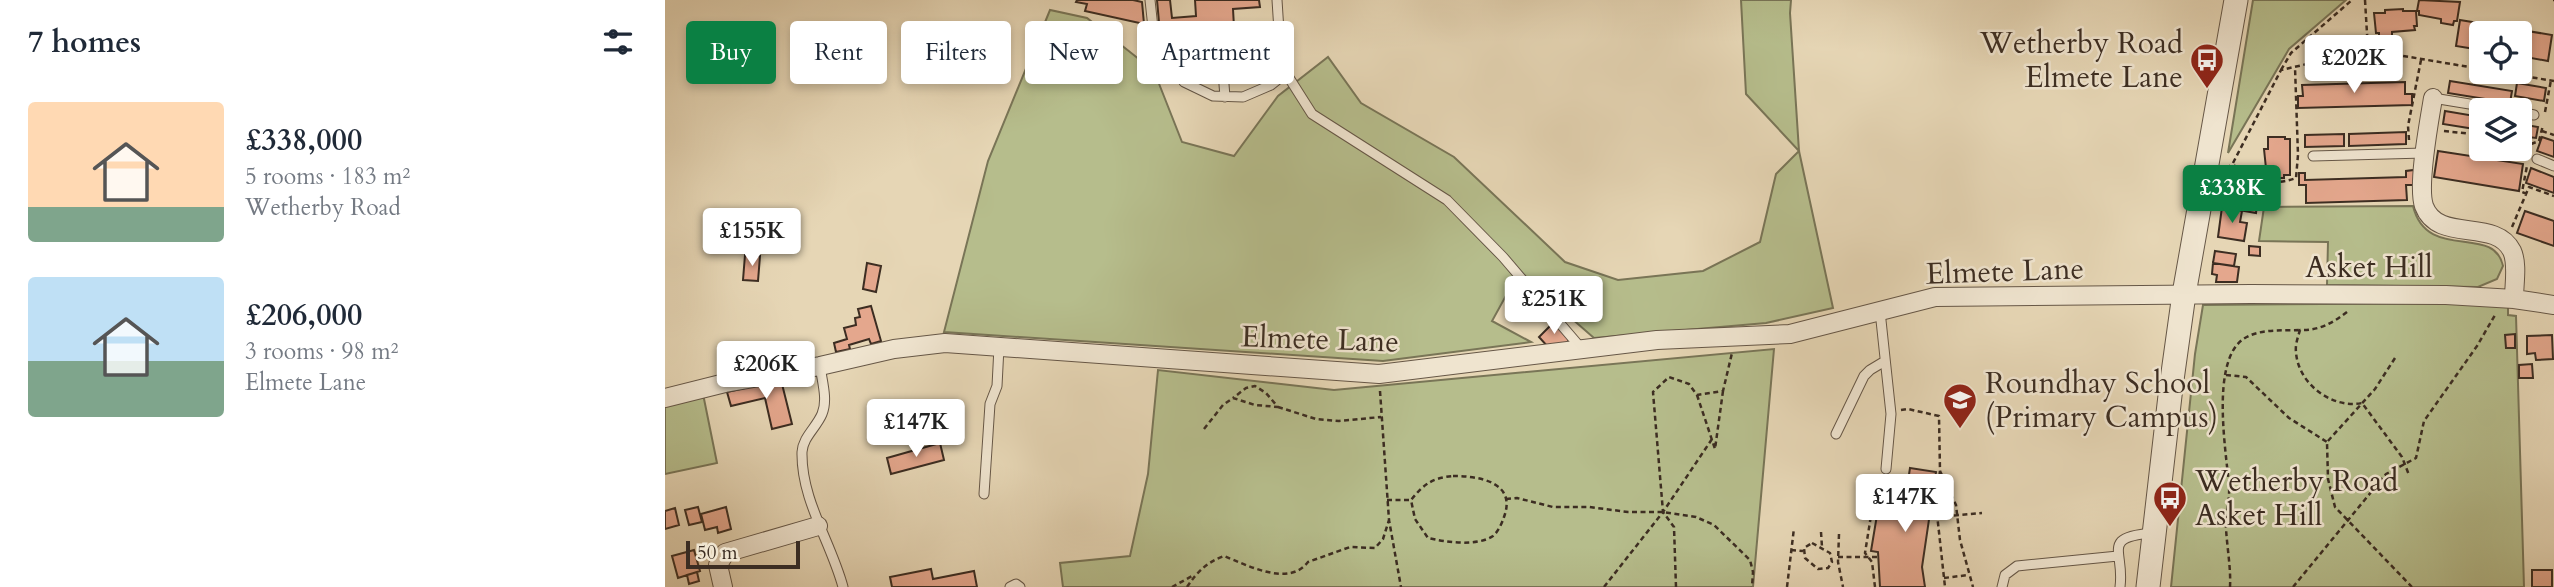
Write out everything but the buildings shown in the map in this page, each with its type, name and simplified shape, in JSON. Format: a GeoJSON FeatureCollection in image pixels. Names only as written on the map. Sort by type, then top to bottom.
{"type":"FeatureCollection","features":[{"type":"Feature","properties":{"kind":"street"},"geometry":{"type":"LineString","coordinates":[[2148,587],[2184,294],[2235,0]]}},
{"type":"Feature","properties":{"kind":"street"},"geometry":{"type":"LineString","coordinates":[[2433,98],[2420,149],[2423,199],[2429,216],[2444,226],[2497,236],[2505,242],[2515,261],[2514,299]]}},
{"type":"Feature","properties":{"kind":"street","name":"Elmete Lane"},"geometry":{"type":"LineString","coordinates":[[665,398],[725,383],[894,349],[945,343],[1379,374],[1657,340],[1790,334],[1935,297],[2184,294]]}},
{"type":"Feature","properties":{"kind":"street","name":"Asket Hill"},"geometry":{"type":"LineString","coordinates":[[2184,294],[2446,295],[2554,304]]}},
{"type":"Feature","properties":{"kind":"street"},"geometry":{"type":"LineString","coordinates":[[723,587],[718,565],[726,553],[818,526]]}},
{"type":"Feature","properties":{"kind":"lane"},"geometry":{"type":"LineString","coordinates":[[1150,0],[1153,28],[1184,82],[1213,96],[1225,97],[1243,97],[1272,84]]}},
{"type":"Feature","properties":{"kind":"lane"},"geometry":{"type":"LineString","coordinates":[[1277,0],[1279,21]]}},
{"type":"Feature","properties":{"kind":"lane"},"geometry":{"type":"LineString","coordinates":[[1224,84],[1225,97]]}},
{"type":"Feature","properties":{"kind":"lane"},"geometry":{"type":"LineString","coordinates":[[1293,84],[1313,114],[1447,200],[1503,257],[1582,350]]}},
{"type":"Feature","properties":{"kind":"lane"},"geometry":{"type":"LineString","coordinates":[[2433,98],[2469,104]]}},
{"type":"Feature","properties":{"kind":"lane"},"geometry":{"type":"LineString","coordinates":[[2312,156],[2420,149]]}},
{"type":"Feature","properties":{"kind":"lane"},"geometry":{"type":"LineString","coordinates":[[2537,159],[2554,166]]}},
{"type":"Feature","properties":{"kind":"lane"},"geometry":{"type":"LineString","coordinates":[[1880,311],[1891,411],[1887,469]]}},
{"type":"Feature","properties":{"kind":"lane"},"geometry":{"type":"LineString","coordinates":[[984,494],[990,404],[996,386],[999,347]]}},
{"type":"Feature","properties":{"kind":"lane"},"geometry":{"type":"LineString","coordinates":[[1836,434],[1864,376],[1870,369],[1885,361]]}},
{"type":"Feature","properties":{"kind":"lane"},"geometry":{"type":"LineString","coordinates":[[820,366],[825,402],[822,415],[804,441],[802,452],[818,526],[836,561],[843,587]]}},
{"type":"Feature","properties":{"kind":"lane"},"geometry":{"type":"LineString","coordinates":[[2120,587],[2118,556],[2119,545],[2124,537],[2154,533]]}},
{"type":"Feature","properties":{"kind":"lane"},"geometry":{"type":"LineString","coordinates":[[2002,587],[2005,575],[2017,566],[2118,556]]}},
{"type":"Feature","properties":{"kind":"lane"},"geometry":{"type":"LineString","coordinates":[[1010,587],[1016,584],[1020,587]]}},
{"type":"Feature","properties":{"kind":"path"},"geometry":{"type":"LineString","coordinates":[[2203,179],[2230,168],[2291,53],[2352,0]]}},
{"type":"Feature","properties":{"kind":"path"},"geometry":{"type":"LineString","coordinates":[[2365,0],[2368,50]]}},
{"type":"Feature","properties":{"kind":"path"},"geometry":{"type":"LineString","coordinates":[[2281,70],[2368,50],[2469,67]]}},
{"type":"Feature","properties":{"kind":"path"},"geometry":{"type":"LineString","coordinates":[[2421,59],[2408,126],[2420,149],[2442,143],[2445,129],[2469,133]]}},
{"type":"Feature","properties":{"kind":"path"},"geometry":{"type":"LineString","coordinates":[[2233,163],[2246,175],[2269,182],[2296,178],[2298,155],[2295,67]]}},
{"type":"Feature","properties":{"kind":"path"},"geometry":{"type":"LineString","coordinates":[[2532,77],[2554,81]]}},
{"type":"Feature","properties":{"kind":"path"},"geometry":{"type":"LineString","coordinates":[[2542,131],[2554,135]]}},
{"type":"Feature","properties":{"kind":"path"},"geometry":{"type":"LineString","coordinates":[[2505,242],[2529,187],[2554,196]]}},
{"type":"Feature","properties":{"kind":"path"},"geometry":{"type":"LineString","coordinates":[[2293,587],[2386,474],[2416,458],[2424,421],[2477,346],[2495,315],[2514,299]]}},
{"type":"Feature","properties":{"kind":"path"},"geometry":{"type":"LineString","coordinates":[[2230,587],[2231,567],[2226,527],[2229,488],[2224,455],[2222,407],[2227,365],[2241,341],[2258,332],[2314,331],[2337,320],[2348,311]]}},
{"type":"Feature","properties":{"kind":"path"},"geometry":{"type":"LineString","coordinates":[[2300,330],[2295,351],[2302,377],[2322,394],[2351,405],[2362,403]]}},
{"type":"Feature","properties":{"kind":"path"},"geometry":{"type":"LineString","coordinates":[[1676,587],[1674,527],[1663,512],[1653,392],[1669,377],[1689,384],[1697,396],[1715,449],[1723,391],[1737,337]]}},
{"type":"Feature","properties":{"kind":"path"},"geometry":{"type":"LineString","coordinates":[[2395,358],[2375,389],[2327,442],[2328,479],[2335,507],[2412,587]]}},
{"type":"Feature","properties":{"kind":"path"},"geometry":{"type":"LineString","coordinates":[[1379,374],[1389,520],[1401,587]]}},
{"type":"Feature","properties":{"kind":"path"},"geometry":{"type":"LineString","coordinates":[[2225,375],[2246,377],[2289,418],[2327,442]]}},
{"type":"Feature","properties":{"kind":"path"},"geometry":{"type":"LineString","coordinates":[[1204,429],[1223,405],[1246,388],[1255,386],[1266,393],[1278,407]]}},
{"type":"Feature","properties":{"kind":"path"},"geometry":{"type":"LineString","coordinates":[[1697,396],[1723,391]]}},
{"type":"Feature","properties":{"kind":"path"},"geometry":{"type":"LineString","coordinates":[[1233,398],[1327,420],[1381,417]]}},
{"type":"Feature","properties":{"kind":"path"},"geometry":{"type":"LineString","coordinates":[[2362,403],[2384,430],[2409,475]]}},
{"type":"Feature","properties":{"kind":"path"},"geometry":{"type":"LineString","coordinates":[[1891,411],[1907,409],[1939,416],[1940,471],[1936,505],[1945,587]]}},
{"type":"Feature","properties":{"kind":"path"},"geometry":{"type":"LineString","coordinates":[[1604,587],[1663,512],[1712,439]]}},
{"type":"Feature","properties":{"kind":"path"},"geometry":{"type":"LineString","coordinates":[[1875,587],[1872,562],[1865,553],[1877,478],[1887,469]]}},
{"type":"Feature","properties":{"kind":"path"},"geometry":{"type":"LineString","coordinates":[[1940,471],[1956,505],[1960,540],[1973,587]]}},
{"type":"Feature","properties":{"kind":"path"},"geometry":{"type":"LineString","coordinates":[[1387,500],[1411,500],[1423,486],[1435,478],[1473,476],[1492,482],[1504,492],[1508,505],[1503,522],[1493,536],[1473,542],[1444,542],[1428,538],[1415,519],[1411,500]]}},
{"type":"Feature","properties":{"kind":"path"},"geometry":{"type":"LineString","coordinates":[[1506,499],[1517,498],[1553,507],[1589,507],[1696,516],[1714,525],[1750,560],[1753,572],[1752,587]]}},
{"type":"Feature","properties":{"kind":"path"},"geometry":{"type":"LineString","coordinates":[[1937,517],[1982,513]]}},
{"type":"Feature","properties":{"kind":"path"},"geometry":{"type":"LineString","coordinates":[[1173,587],[1195,575],[1212,560],[1224,556],[1278,578],[1295,575],[1303,570],[1308,562],[1317,558],[1323,559],[1350,547],[1375,548],[1383,539],[1389,520]]}},
{"type":"Feature","properties":{"kind":"path"},"geometry":{"type":"LineString","coordinates":[[1787,587],[1794,528]]}},
{"type":"Feature","properties":{"kind":"path"},"geometry":{"type":"LineString","coordinates":[[1821,531],[1822,547]]}},
{"type":"Feature","properties":{"kind":"path"},"geometry":{"type":"LineString","coordinates":[[1839,534],[1838,562],[1843,587]]}},
{"type":"Feature","properties":{"kind":"path"},"geometry":{"type":"LineString","coordinates":[[1812,543],[1822,547],[1830,553],[1832,562],[1828,568],[1818,569],[1805,558],[1803,551],[1806,545],[1812,543]]}},
{"type":"Feature","properties":{"kind":"path"},"geometry":{"type":"LineString","coordinates":[[1791,550],[1803,551]]}},
{"type":"Feature","properties":{"kind":"path"},"geometry":{"type":"LineString","coordinates":[[1838,556],[1877,557]]}},
{"type":"Feature","properties":{"kind":"path"},"geometry":{"type":"LineString","coordinates":[[1832,562],[1838,562]]}},
{"type":"Feature","properties":{"kind":"path"},"geometry":{"type":"LineString","coordinates":[[1187,587],[1195,575]]}},
{"type":"Feature","properties":{"kind":"path"},"geometry":{"type":"LineString","coordinates":[[1944,578],[1968,575]]}},
{"type":"Feature","properties":{"kind":"green space"},"geometry":{"type":"Polygon","coordinates":[[[1741,0],[1791,0],[1799,151],[1746,94],[1741,0]]]}},
{"type":"Feature","properties":{"kind":"green space"},"geometry":{"type":"Polygon","coordinates":[[[2253,0],[2346,0],[2289,49],[2228,153],[2253,0]]]}},
{"type":"Feature","properties":{"kind":"green space"},"geometry":{"type":"Polygon","coordinates":[[[1050,10],[1091,21],[1045,21],[1050,10]]]}},
{"type":"Feature","properties":{"kind":"green space"},"geometry":{"type":"Polygon","coordinates":[[[1123,46],[1137,58],[1137,84],[1159,84],[1182,142],[1234,156],[1278,96],[1328,57],[1361,103],[1454,157],[1565,262],[1618,280],[1703,271],[1760,242],[1776,174],[1799,151],[1833,308],[1766,323],[1594,338],[1555,304],[1514,281],[1492,321],[1531,342],[1383,361],[944,332],[988,161],[1025,71],[1025,84],[1123,84],[1123,46]]]}},
{"type":"Feature","properties":{"kind":"green space"},"geometry":{"type":"Polygon","coordinates":[[[2413,206],[2421,223],[2432,233],[2445,239],[2487,246],[2497,253],[2503,266],[2497,279],[2478,287],[2327,285],[2328,242],[2259,241],[2264,207],[2413,206]]]}},
{"type":"Feature","properties":{"kind":"green space"},"geometry":{"type":"Polygon","coordinates":[[[2203,305],[2508,305],[2508,315],[2516,316],[2524,587],[2171,587],[2195,354],[2203,305]]]}},
{"type":"Feature","properties":{"kind":"green space"},"geometry":{"type":"Polygon","coordinates":[[[1774,349],[1753,587],[1063,587],[1060,563],[1130,556],[1148,474],[1158,370],[1334,390],[1774,349]]]}},
{"type":"Feature","properties":{"kind":"green space"},"geometry":{"type":"Polygon","coordinates":[[[702,389],[717,463],[665,474],[665,398],[702,389]]]}},
{"type":"Feature","properties":{"kind":"place","name":"Wetherby Road Elmete Lane"},"geometry":{"type":"Point","coordinates":[2207,90]}},
{"type":"Feature","properties":{"kind":"place","name":"Roundhay School (Primary Campus)"},"geometry":{"type":"Point","coordinates":[1960,430]}},
{"type":"Feature","properties":{"kind":"place","name":"Wetherby Road Asket Hill"},"geometry":{"type":"Point","coordinates":[2170,528]}}]}
